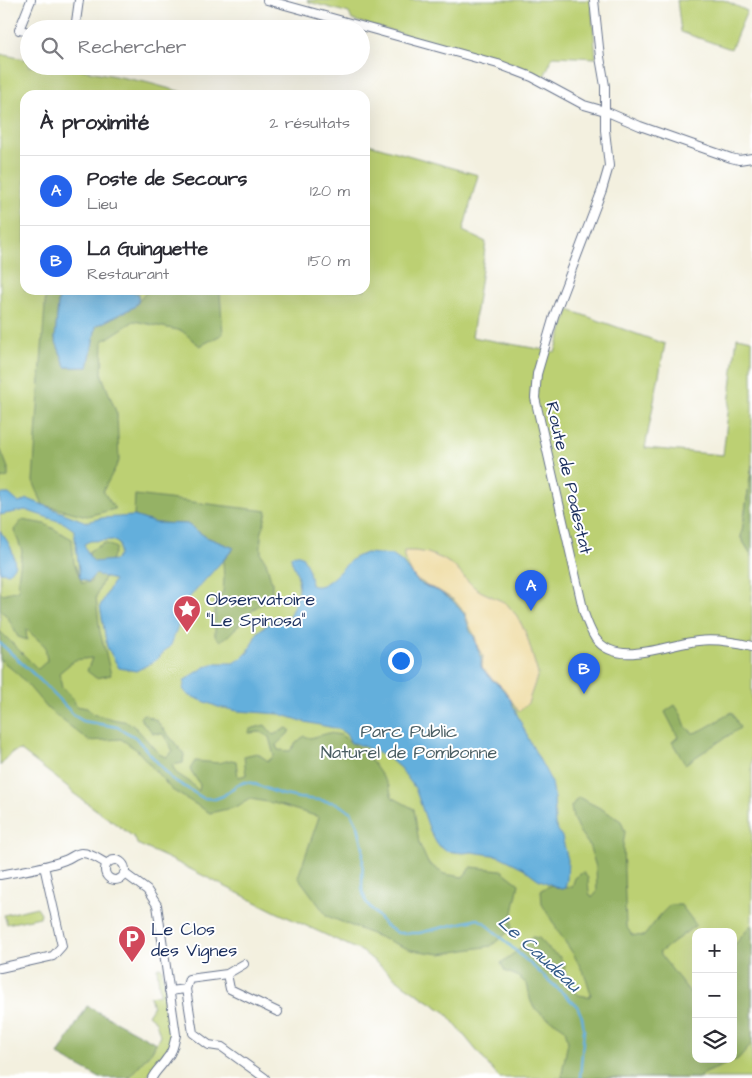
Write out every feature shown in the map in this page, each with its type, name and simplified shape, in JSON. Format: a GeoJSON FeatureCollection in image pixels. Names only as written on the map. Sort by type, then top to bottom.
{"type":"FeatureCollection","features":[{"type":"Feature","properties":{"kind":"street"},"geometry":{"type":"LineString","coordinates":[[23,20],[31,0]]}},
{"type":"Feature","properties":{"kind":"street"},"geometry":{"type":"LineString","coordinates":[[76,20],[79,0]]}},
{"type":"Feature","properties":{"kind":"street"},"geometry":{"type":"LineString","coordinates":[[267,0],[339,20]]}},
{"type":"Feature","properties":{"kind":"street","name":"Route de Podestat"},"geometry":{"type":"LineString","coordinates":[[594,0],[605,86],[605,130],[608,166],[602,190],[554,316],[537,374],[535,398],[584,613],[595,638],[601,645],[620,653],[632,654],[698,641],[716,641],[752,646]]}},
{"type":"Feature","properties":{"kind":"street"},"geometry":{"type":"LineString","coordinates":[[370,29],[498,64],[532,77],[584,105],[605,111],[640,126],[731,158],[738,160],[752,158]]}},
{"type":"Feature","properties":{"kind":"street"},"geometry":{"type":"LineString","coordinates":[[0,875],[44,866],[82,853],[89,854],[107,864]]}},
{"type":"Feature","properties":{"kind":"street"},"geometry":{"type":"LineString","coordinates":[[113,860],[120,862],[124,867],[123,876],[118,880],[112,880],[105,873],[107,864],[113,860]]}},
{"type":"Feature","properties":{"kind":"street"},"geometry":{"type":"LineString","coordinates":[[0,968],[53,956],[62,946],[44,866]]}},
{"type":"Feature","properties":{"kind":"street"},"geometry":{"type":"LineString","coordinates":[[124,873],[147,890],[157,905],[176,1035],[174,1046],[168,1058],[155,1071],[152,1078]]}},
{"type":"Feature","properties":{"kind":"street"},"geometry":{"type":"LineString","coordinates":[[244,964],[228,974],[189,979],[186,988],[193,1033],[209,1045],[222,1046],[265,1078]]}},
{"type":"Feature","properties":{"kind":"street"},"geometry":{"type":"LineString","coordinates":[[228,974],[230,989],[278,1012]]}},
{"type":"Feature","properties":{"kind":"street"},"geometry":{"type":"LineString","coordinates":[[169,991],[186,988]]}},
{"type":"Feature","properties":{"kind":"green space"},"geometry":{"type":"Polygon","coordinates":[[[307,0],[591,0],[596,58],[553,56],[544,77],[516,65],[370,25],[370,20],[352,20],[349,13],[307,0]]]}},
{"type":"Feature","properties":{"kind":"green space"},"geometry":{"type":"Polygon","coordinates":[[[677,0],[724,0],[747,11],[731,49],[681,32],[677,0]]]}},
{"type":"Feature","properties":{"kind":"green space","name":"Parc Public Naturel de Pombonne"},"geometry":{"type":"Polygon","coordinates":[[[0,54],[20,58],[20,75],[110,75],[175,90],[20,90],[20,295],[370,295],[370,144],[478,175],[463,231],[486,242],[472,337],[555,352],[569,310],[665,344],[645,448],[723,455],[737,337],[752,340],[752,465],[741,538],[752,556],[752,1078],[499,1078],[445,1012],[404,985],[363,952],[137,844],[135,838],[73,793],[68,787],[20,750],[11,753],[0,766],[0,54]]]}},
{"type":"Feature","properties":{"kind":"green space"},"geometry":{"type":"Polygon","coordinates":[[[46,295],[59,295],[55,339],[66,367],[88,367],[96,326],[134,307],[144,295],[220,295],[223,334],[200,346],[182,331],[134,321],[103,341],[102,376],[117,414],[119,461],[103,491],[115,509],[87,516],[43,505],[33,481],[46,295]]]}},
{"type":"Feature","properties":{"kind":"green space"},"geometry":{"type":"Polygon","coordinates":[[[0,448],[8,468],[8,477],[0,479],[0,448]]]}},
{"type":"Feature","properties":{"kind":"green space"},"geometry":{"type":"Polygon","coordinates":[[[752,465],[752,556],[741,538],[752,465]]]}},
{"type":"Feature","properties":{"kind":"green space"},"geometry":{"type":"Polygon","coordinates":[[[135,495],[267,511],[261,536],[261,554],[266,562],[272,583],[272,592],[228,636],[220,641],[215,636],[215,602],[223,592],[223,561],[234,548],[206,537],[187,524],[154,523],[134,516],[135,495]]]}},
{"type":"Feature","properties":{"kind":"green space"},"geometry":{"type":"Polygon","coordinates":[[[22,520],[45,524],[72,539],[74,563],[82,583],[91,582],[89,551],[105,543],[116,548],[96,597],[100,632],[111,675],[96,678],[87,671],[92,658],[75,660],[59,673],[62,688],[73,698],[76,706],[87,708],[93,714],[128,722],[137,729],[159,754],[166,757],[173,751],[163,734],[153,733],[140,718],[143,714],[156,720],[184,754],[183,763],[172,765],[176,773],[190,782],[199,791],[200,785],[190,769],[195,761],[218,763],[231,760],[236,761],[238,777],[246,775],[244,756],[257,753],[268,761],[274,756],[269,737],[260,732],[249,733],[250,729],[265,725],[273,735],[287,728],[291,731],[276,745],[278,750],[290,751],[304,736],[310,738],[329,733],[341,735],[362,750],[373,763],[389,786],[392,797],[414,809],[419,843],[428,863],[444,874],[463,877],[471,867],[501,870],[519,884],[512,917],[512,929],[491,946],[441,954],[411,950],[327,916],[298,877],[319,817],[273,803],[250,799],[236,807],[210,813],[172,790],[137,750],[121,739],[89,741],[48,709],[20,676],[0,659],[0,631],[38,669],[47,661],[45,646],[26,629],[27,640],[18,637],[8,618],[0,609],[0,592],[2,594],[19,590],[18,580],[22,551],[14,530],[22,520]]]}},
{"type":"Feature","properties":{"kind":"green space"},"geometry":{"type":"Polygon","coordinates":[[[675,705],[686,727],[693,733],[732,712],[740,728],[685,764],[672,742],[678,737],[665,712],[675,705]]]}},
{"type":"Feature","properties":{"kind":"green space"},"geometry":{"type":"Polygon","coordinates":[[[578,797],[621,821],[625,832],[623,845],[626,926],[632,935],[644,936],[670,905],[681,905],[696,925],[659,953],[692,995],[692,1063],[729,1063],[698,1078],[562,1078],[568,1042],[565,1029],[542,1015],[535,1008],[530,1000],[527,984],[517,976],[505,971],[501,963],[532,937],[539,938],[552,952],[560,957],[565,965],[564,970],[571,988],[579,995],[589,997],[591,994],[586,978],[574,955],[542,904],[541,890],[551,885],[561,889],[572,887],[575,878],[583,872],[588,878],[589,893],[592,898],[597,892],[596,867],[589,845],[573,818],[571,807],[578,797]]]}},
{"type":"Feature","properties":{"kind":"green space"},"geometry":{"type":"Polygon","coordinates":[[[37,907],[41,913],[40,917],[7,924],[4,915],[37,907]]]}},
{"type":"Feature","properties":{"kind":"green space"},"geometry":{"type":"Polygon","coordinates":[[[752,924],[752,1043],[738,1059],[737,942],[752,924]]]}},
{"type":"Feature","properties":{"kind":"green space"},"geometry":{"type":"Polygon","coordinates":[[[157,968],[162,968],[172,1033],[171,1040],[163,1057],[146,1078],[128,1078],[152,1051],[160,1035],[156,1022],[148,1015],[153,1007],[150,996],[160,994],[157,968]]]}},
{"type":"Feature","properties":{"kind":"green space"},"geometry":{"type":"Polygon","coordinates":[[[87,1006],[156,1043],[152,1051],[128,1078],[100,1078],[58,1055],[87,1006]]]}},
{"type":"Feature","properties":{"kind":"sand"},"geometry":{"type":"Polygon","coordinates":[[[404,551],[428,553],[443,559],[455,567],[474,587],[506,603],[517,616],[526,633],[538,674],[528,703],[519,712],[504,689],[482,667],[483,656],[478,648],[465,613],[454,600],[417,580],[404,558],[404,551]]]}},
{"type":"Feature","properties":{"kind":"water"},"geometry":{"type":"Polygon","coordinates":[[[59,295],[139,295],[138,302],[134,307],[96,326],[88,367],[66,367],[55,339],[59,295]]]}},
{"type":"Feature","properties":{"kind":"water"},"geometry":{"type":"Polygon","coordinates":[[[0,494],[9,494],[19,503],[28,499],[86,522],[102,518],[134,516],[155,523],[187,524],[206,537],[234,548],[187,600],[171,645],[155,661],[136,671],[119,668],[107,647],[100,606],[114,580],[95,574],[88,582],[80,578],[74,530],[64,523],[25,510],[0,515],[0,494]],[[113,540],[90,541],[84,544],[94,562],[115,560],[119,555],[119,544],[113,540]]]}},
{"type":"Feature","properties":{"kind":"water"},"geometry":{"type":"Polygon","coordinates":[[[0,531],[9,543],[13,555],[15,565],[9,573],[0,572],[0,531]]]}},
{"type":"Feature","properties":{"kind":"water"},"geometry":{"type":"Polygon","coordinates":[[[366,553],[392,555],[402,562],[417,581],[453,601],[464,614],[481,656],[481,667],[509,697],[552,783],[555,825],[562,837],[568,860],[565,888],[561,889],[538,879],[523,868],[499,856],[446,851],[437,844],[430,831],[415,788],[400,768],[386,756],[351,743],[347,735],[339,729],[305,722],[280,714],[238,711],[218,707],[188,695],[183,689],[185,680],[205,667],[217,663],[233,663],[242,658],[248,652],[260,630],[273,621],[287,619],[293,608],[298,590],[298,577],[291,556],[295,554],[302,556],[306,563],[311,585],[317,586],[328,582],[354,558],[366,553]]]}},
{"type":"Feature","properties":{"kind":"waterway","name":"Le Caudeau"},"geometry":{"type":"LineString","coordinates":[[0,643],[75,716],[83,721],[117,727],[135,737],[172,779],[203,798],[215,799],[223,796],[237,785],[245,782],[280,794],[336,803],[351,812],[358,826],[363,847],[362,889],[366,902],[386,926],[398,933],[419,933],[478,919],[485,923],[577,1006],[582,1017],[584,1029],[580,1078]]}},
{"type":"Feature","properties":{"kind":"place","name":"Poste de Secours"},"geometry":{"type":"Point","coordinates":[531,611]}},
{"type":"Feature","properties":{"kind":"place","name":"Observatoire \"Le Spinosa\""},"geometry":{"type":"Point","coordinates":[187,633]}},
{"type":"Feature","properties":{"kind":"place","name":"La Guinguette"},"geometry":{"type":"Point","coordinates":[584,694]}},
{"type":"Feature","properties":{"kind":"place","name":"Le Clos des Vignes"},"geometry":{"type":"Point","coordinates":[132,963]}}]}
